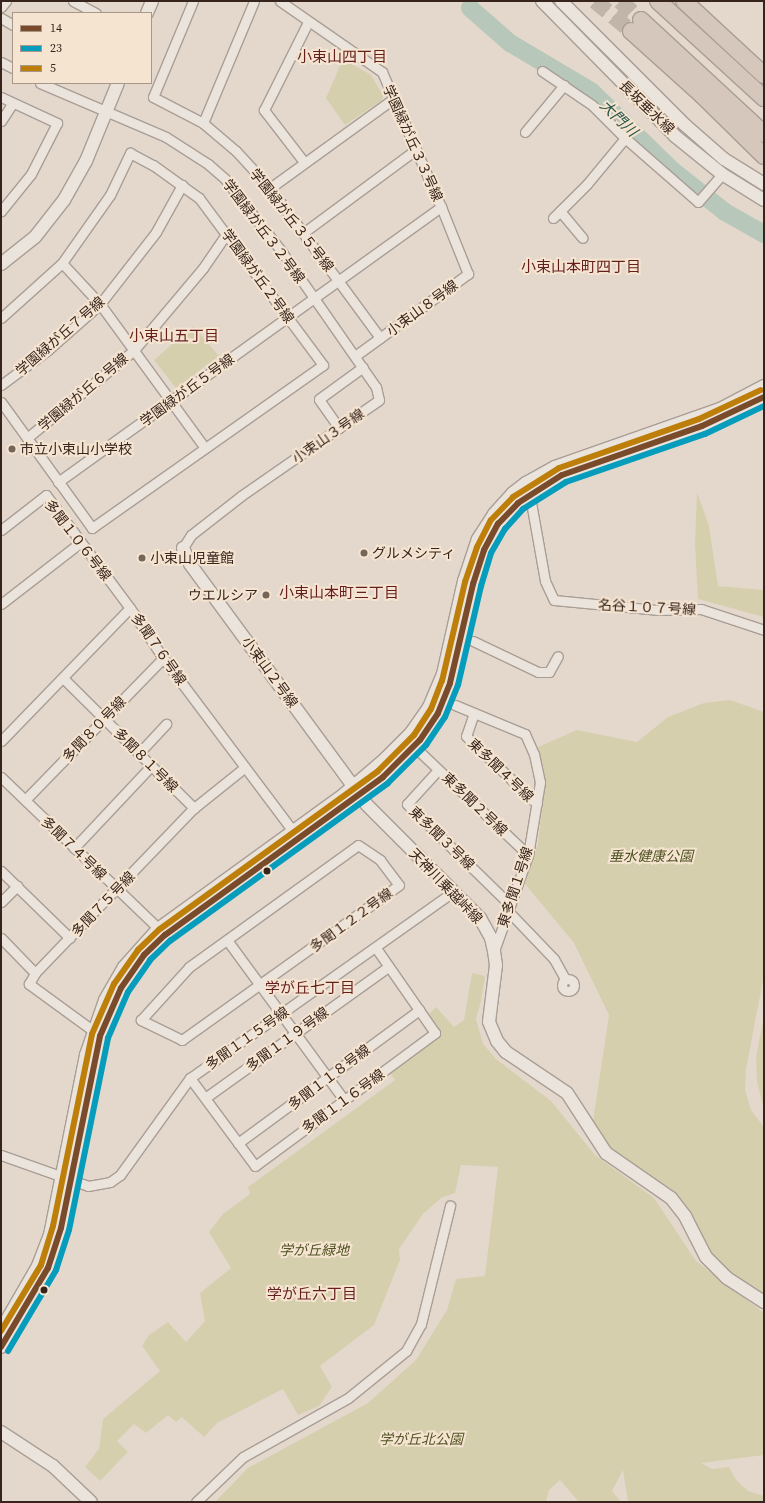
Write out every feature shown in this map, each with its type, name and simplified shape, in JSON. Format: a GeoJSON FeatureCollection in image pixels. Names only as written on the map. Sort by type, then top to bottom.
{"type":"FeatureCollection","features":[{"type":"Feature","properties":{"kind":"highway"},"geometry":{"type":"LineString","coordinates":[[658,1],[764,98]]}},
{"type":"Feature","properties":{"kind":"highway"},"geometry":{"type":"LineString","coordinates":[[684,1],[764,75]]}},
{"type":"Feature","properties":{"kind":"highway"},"geometry":{"type":"LineString","coordinates":[[636,25],[707,90],[764,134]]}},
{"type":"Feature","properties":{"kind":"highway"},"geometry":{"type":"LineString","coordinates":[[707,90],[764,156]]}},
{"type":"Feature","properties":{"kind":"highway"},"geometry":{"type":"LineString","coordinates":[[707,90],[764,163]]}},
{"type":"Feature","properties":{"kind":"street"},"geometry":{"type":"LineString","coordinates":[[1,7],[6,1]]}},
{"type":"Feature","properties":{"kind":"street"},"geometry":{"type":"LineString","coordinates":[[73,1],[94,12]]}},
{"type":"Feature","properties":{"kind":"street"},"geometry":{"type":"LineString","coordinates":[[148,12],[152,1]]}},
{"type":"Feature","properties":{"kind":"street","name":"学園緑が丘３５号線"},"geometry":{"type":"LineString","coordinates":[[193,1],[153,97],[203,123],[236,151],[270,188],[380,338]]}},
{"type":"Feature","properties":{"kind":"street"},"geometry":{"type":"LineString","coordinates":[[203,123],[254,1]]}},
{"type":"Feature","properties":{"kind":"street","name":"学園緑が丘３３号線"},"geometry":{"type":"LineString","coordinates":[[280,1],[308,22],[382,72],[415,150],[441,206],[314,298]]}},
{"type":"Feature","properties":{"kind":"street","name":"長坂垂水線"},"geometry":{"type":"LineString","coordinates":[[542,1],[676,136],[722,174],[764,200]]}},
{"type":"Feature","properties":{"kind":"street","name":"長坂垂水線"},"geometry":{"type":"LineString","coordinates":[[561,1],[685,125],[724,159],[764,184]]}},
{"type":"Feature","properties":{"kind":"street"},"geometry":{"type":"LineString","coordinates":[[1,18],[12,24]]}},
{"type":"Feature","properties":{"kind":"street"},"geometry":{"type":"LineString","coordinates":[[304,162],[264,110],[308,22]]}},
{"type":"Feature","properties":{"kind":"street"},"geometry":{"type":"LineString","coordinates":[[1,62],[12,68]]}},
{"type":"Feature","properties":{"kind":"street"},"geometry":{"type":"LineString","coordinates":[[542,71],[592,105],[625,138],[698,202],[722,174]]}},
{"type":"Feature","properties":{"kind":"street","name":"学園緑が丘３２号線"},"geometry":{"type":"LineString","coordinates":[[42,84],[68,97],[141,124],[184,147],[225,179],[244,200],[314,298]]}},
{"type":"Feature","properties":{"kind":"street"},"geometry":{"type":"LineString","coordinates":[[1,264],[35,237],[64,200],[86,161],[118,84]]}},
{"type":"Feature","properties":{"kind":"street"},"geometry":{"type":"LineString","coordinates":[[525,132],[564,85]]}},
{"type":"Feature","properties":{"kind":"street"},"geometry":{"type":"LineString","coordinates":[[1,97],[12,104],[57,123],[31,174],[1,210]]}},
{"type":"Feature","properties":{"kind":"street"},"geometry":{"type":"LineString","coordinates":[[270,188],[393,99]]}},
{"type":"Feature","properties":{"kind":"street"},"geometry":{"type":"LineString","coordinates":[[1,121],[12,104]]}},
{"type":"Feature","properties":{"kind":"street"},"geometry":{"type":"LineString","coordinates":[[583,238],[556,214],[587,184],[625,138]]}},
{"type":"Feature","properties":{"kind":"street"},"geometry":{"type":"LineString","coordinates":[[303,233],[415,150]]}},
{"type":"Feature","properties":{"kind":"street","name":"学園緑が丘２号線"},"geometry":{"type":"LineString","coordinates":[[1,318],[62,264],[110,195],[130,154],[153,166],[199,198],[228,233],[323,366],[92,528],[58,482]]}},
{"type":"Feature","properties":{"kind":"street","name":"学園緑が丘７号線"},"geometry":{"type":"LineString","coordinates":[[1,386],[48,350],[100,304],[156,232],[182,185]]}},
{"type":"Feature","properties":{"kind":"street","name":"小束山８号線"},"geometry":{"type":"LineString","coordinates":[[355,356],[468,274],[441,206]]}},
{"type":"Feature","properties":{"kind":"street","name":"学園緑が丘６号線"},"geometry":{"type":"LineString","coordinates":[[27,438],[134,350],[198,273],[228,233]]}},
{"type":"Feature","properties":{"kind":"street"},"geometry":{"type":"LineString","coordinates":[[62,264],[100,304],[205,448]]}},
{"type":"Feature","properties":{"kind":"street","name":"学園緑が丘５号線"},"geometry":{"type":"LineString","coordinates":[[58,482],[314,298]]}},
{"type":"Feature","properties":{"kind":"street","name":"小束山３号線"},"geometry":{"type":"LineString","coordinates":[[183,548],[191,535],[241,496],[379,400],[376,387],[314,298]]}},
{"type":"Feature","properties":{"kind":"street"},"geometry":{"type":"LineString","coordinates":[[340,428],[319,399],[363,367]]}},
{"type":"Feature","properties":{"kind":"street"},"geometry":{"type":"LineString","coordinates":[[1,1330],[38,1266],[50,1235],[66,1179],[96,1034],[121,988],[162,932],[410,751],[438,713],[455,668],[473,584],[484,550],[498,524],[528,488],[573,460],[720,409],[764,386]]}},
{"type":"Feature","properties":{"kind":"street"},"geometry":{"type":"LineString","coordinates":[[528,488],[575,469],[702,426],[764,397]]}},
{"type":"Feature","properties":{"kind":"street"},"geometry":{"type":"LineString","coordinates":[[1,402],[58,482]]}},
{"type":"Feature","properties":{"kind":"street","name":"名谷１０７号線"},"geometry":{"type":"LineString","coordinates":[[528,488],[545,581],[554,600],[658,610],[701,609],[764,630]]}},
{"type":"Feature","properties":{"kind":"street","name":"多聞１０６号線"},"geometry":{"type":"LineString","coordinates":[[1,530],[46,495],[130,608]]}},
{"type":"Feature","properties":{"kind":"street"},"geometry":{"type":"LineString","coordinates":[[1,604],[81,542]]}},
{"type":"Feature","properties":{"kind":"street","name":"小束山２号線"},"geometry":{"type":"LineString","coordinates":[[183,548],[190,564],[356,790]]}},
{"type":"Feature","properties":{"kind":"street","name":"多聞７６号線"},"geometry":{"type":"LineString","coordinates":[[1,741],[130,608],[164,658],[244,768],[295,834]]}},
{"type":"Feature","properties":{"kind":"street"},"geometry":{"type":"LineString","coordinates":[[473,641],[538,672],[549,672],[558,656]]}},
{"type":"Feature","properties":{"kind":"street","name":"多聞８０号線"},"geometry":{"type":"LineString","coordinates":[[25,800],[164,658]]}},
{"type":"Feature","properties":{"kind":"street","name":"多聞８１号線"},"geometry":{"type":"LineString","coordinates":[[63,678],[194,808]]}},
{"type":"Feature","properties":{"kind":"street","name":"東多聞１号線"},"geometry":{"type":"LineString","coordinates":[[455,705],[525,734],[534,754],[540,782],[528,855],[494,951]]}},
{"type":"Feature","properties":{"kind":"street","name":"東多聞４号線"},"geometry":{"type":"LineString","coordinates":[[474,713],[466,736],[536,804]]}},
{"type":"Feature","properties":{"kind":"street"},"geometry":{"type":"LineString","coordinates":[[139,753],[166,724]]}},
{"type":"Feature","properties":{"kind":"street","name":"東多聞２号線"},"geometry":{"type":"LineString","coordinates":[[421,753],[528,855]]}},
{"type":"Feature","properties":{"kind":"street"},"geometry":{"type":"LineString","coordinates":[[74,848],[151,766]]}},
{"type":"Feature","properties":{"kind":"street","name":"多聞７５号線"},"geometry":{"type":"LineString","coordinates":[[35,973],[117,890],[194,808],[244,768]]}},
{"type":"Feature","properties":{"kind":"street","name":"東多聞３号線"},"geometry":{"type":"LineString","coordinates":[[438,770],[407,804],[509,908]]}},
{"type":"Feature","properties":{"kind":"street","name":"多聞７４号線"},"geometry":{"type":"LineString","coordinates":[[1,777],[162,932]]}},
{"type":"Feature","properties":{"kind":"street","name":"天神川乗越峠線"},"geometry":{"type":"LineString","coordinates":[[356,790],[453,892],[480,918],[491,938],[496,965],[489,1022],[497,1041],[506,1052],[567,1093],[606,1153],[674,1201],[685,1216],[706,1257],[727,1278],[764,1302]]}},
{"type":"Feature","properties":{"kind":"street","name":"多聞１２２号線"},"geometry":{"type":"LineString","coordinates":[[358,845],[380,860],[399,885],[260,985],[182,1040],[141,1020],[189,967],[358,845]]}},
{"type":"Feature","properties":{"kind":"street"},"geometry":{"type":"LineString","coordinates":[[1,871],[70,938]]}},
{"type":"Feature","properties":{"kind":"street"},"geometry":{"type":"LineString","coordinates":[[1,902],[17,886]]}},
{"type":"Feature","properties":{"kind":"street","name":"多聞１１５号線"},"geometry":{"type":"LineString","coordinates":[[1,1155],[88,1186],[101,1185],[120,1175],[190,1078],[376,948],[453,892]]}},
{"type":"Feature","properties":{"kind":"street"},"geometry":{"type":"LineString","coordinates":[[509,908],[554,959],[565,979]]}},
{"type":"Feature","properties":{"kind":"street"},"geometry":{"type":"LineString","coordinates":[[1,938],[35,973],[29,984],[96,1034]]}},
{"type":"Feature","properties":{"kind":"street"},"geometry":{"type":"LineString","coordinates":[[227,940],[344,1100]]}},
{"type":"Feature","properties":{"kind":"street","name":"多聞１１６号線"},"geometry":{"type":"LineString","coordinates":[[190,1078],[255,1166],[435,1033],[376,948]]}},
{"type":"Feature","properties":{"kind":"street","name":"多聞１１９号線"},"geometry":{"type":"LineString","coordinates":[[205,1098],[388,967]]}},
{"type":"Feature","properties":{"kind":"street","name":"多聞１１８号線"},"geometry":{"type":"LineString","coordinates":[[238,1144],[419,1010]]}},
{"type":"Feature","properties":{"kind":"street"},"geometry":{"type":"LineString","coordinates":[[1,1347],[48,1268],[61,1228],[66,1179]]}},
{"type":"Feature","properties":{"kind":"street"},"geometry":{"type":"LineString","coordinates":[[196,1502],[243,1457],[348,1398],[406,1351],[421,1324],[450,1206]]}},
{"type":"Feature","properties":{"kind":"street"},"geometry":{"type":"LineString","coordinates":[[1,1432],[53,1466],[91,1502]]}},
{"type":"Feature","properties":{"kind":"green space"},"geometry":{"type":"Polygon","coordinates":[[[343,59],[371,75],[383,95],[382,100],[345,125],[326,98],[343,59]]]}},
{"type":"Feature","properties":{"kind":"green space"},"geometry":{"type":"Polygon","coordinates":[[[193,326],[219,356],[176,388],[154,360],[193,326]]]}},
{"type":"Feature","properties":{"kind":"green space"},"geometry":{"type":"Polygon","coordinates":[[[697,492],[709,526],[718,586],[764,590],[764,617],[698,599],[695,544],[697,492]]]}},
{"type":"Feature","properties":{"kind":"green space","name":"垂水健康公園"},"geometry":{"type":"Polygon","coordinates":[[[730,700],[764,712],[764,975],[746,1069],[745,1090],[751,1110],[764,1127],[764,1296],[728,1272],[712,1255],[681,1199],[665,1185],[617,1158],[605,1146],[593,1121],[609,1015],[574,943],[525,884],[538,843],[545,784],[538,747],[577,730],[637,742],[668,717],[704,703],[730,700]]]}},
{"type":"Feature","properties":{"kind":"green space"},"geometry":{"type":"Polygon","coordinates":[[[472,973],[485,976],[481,1001],[476,1019],[483,1044],[496,1059],[551,1101],[595,1155],[654,1198],[696,1261],[764,1313],[764,1455],[701,1463],[712,1469],[729,1467],[736,1480],[748,1491],[764,1496],[764,1502],[628,1502],[623,1470],[612,1491],[621,1502],[578,1501],[560,1480],[549,1490],[546,1502],[215,1502],[248,1468],[368,1403],[416,1360],[447,1310],[456,1279],[485,1276],[498,1167],[461,1165],[455,1193],[441,1198],[423,1214],[399,1249],[400,1260],[374,1325],[320,1366],[332,1387],[319,1406],[298,1415],[283,1389],[217,1423],[204,1437],[182,1417],[176,1422],[168,1415],[146,1433],[134,1424],[117,1441],[128,1452],[100,1481],[85,1467],[99,1449],[103,1419],[160,1371],[142,1346],[149,1335],[168,1322],[186,1342],[205,1321],[200,1293],[231,1268],[209,1232],[223,1214],[250,1194],[248,1187],[395,1080],[390,1073],[441,1034],[429,1014],[436,1007],[454,1027],[464,1020],[472,973]]]}},
{"type":"Feature","properties":{"kind":"green space"},"geometry":{"type":"Polygon","coordinates":[[[764,1016],[764,1109],[757,1082],[756,1057],[764,1016]]]}},
{"type":"Feature","properties":{"kind":"waterway","name":"大門川"},"geometry":{"type":"LineString","coordinates":[[470,8],[510,43],[591,91],[672,170],[725,212],[764,234]]}},
{"type":"Feature","properties":{"kind":"tunnel"},"geometry":{"type":"LineString","coordinates":[[595,1],[631,31]]}},
{"type":"Feature","properties":{"kind":"tunnel"},"geometry":{"type":"LineString","coordinates":[[620,1],[641,20]]}},
{"type":"Feature","properties":{"kind":"transit line","name":"5"},"geometry":{"type":"LineString","coordinates":[[1,1331],[41,1265],[53,1226],[92,1034],[114,984],[138,950],[160,929],[378,771],[414,735],[431,709],[442,681],[465,582],[477,547],[491,520],[513,497],[559,468],[699,419],[761,390]]}},
{"type":"Feature","properties":{"kind":"transit line","name":"14"},"geometry":{"type":"LineString","coordinates":[[1,1347],[48,1268],[61,1228],[100,1036],[121,988],[144,955],[165,935],[383,777],[420,740],[438,713],[450,683],[473,584],[484,550],[498,524],[518,503],[562,475],[702,426],[764,397]]}},
{"type":"Feature","properties":{"kind":"transit line","name":"23"},"geometry":{"type":"LineString","coordinates":[[8,1351],[56,1270],[69,1230],[108,1038],[128,992],[150,960],[170,941],[388,783],[426,745],[445,717],[458,685],[481,586],[491,553],[505,529],[523,509],[566,482],[705,434],[764,406]]}},
{"type":"Feature","properties":{"kind":"place","name":"市立小束山小学校"},"geometry":{"type":"Point","coordinates":[12,449]}},
{"type":"Feature","properties":{"kind":"place","name":"グルメシティ"},"geometry":{"type":"Point","coordinates":[364,553]}},
{"type":"Feature","properties":{"kind":"place","name":"小束山児童館"},"geometry":{"type":"Point","coordinates":[142,558]}},
{"type":"Feature","properties":{"kind":"place","name":"ウエルシア"},"geometry":{"type":"Point","coordinates":[266,595]}},
{"type":"Feature","properties":{"kind":"district","name":"小束山四丁目"},"geometry":{"type":"Point","coordinates":[342,57]}},
{"type":"Feature","properties":{"kind":"district","name":"小束山本町四丁目"},"geometry":{"type":"Point","coordinates":[581,267]}},
{"type":"Feature","properties":{"kind":"district","name":"小束山五丁目"},"geometry":{"type":"Point","coordinates":[174,336]}},
{"type":"Feature","properties":{"kind":"district","name":"小束山本町三丁目"},"geometry":{"type":"Point","coordinates":[339,593]}},
{"type":"Feature","properties":{"kind":"district","name":"学が丘七丁目"},"geometry":{"type":"Point","coordinates":[310,988]}},
{"type":"Feature","properties":{"kind":"district","name":"学が丘六丁目"},"geometry":{"type":"Point","coordinates":[312,1294]}},
{"type":"Feature","properties":{"kind":"park label","name":"学が丘緑地"},"geometry":{"type":"Point","coordinates":[314,1250]}},
{"type":"Feature","properties":{"kind":"park label","name":"学が丘北公園"},"geometry":{"type":"Point","coordinates":[421,1439]}}]}
